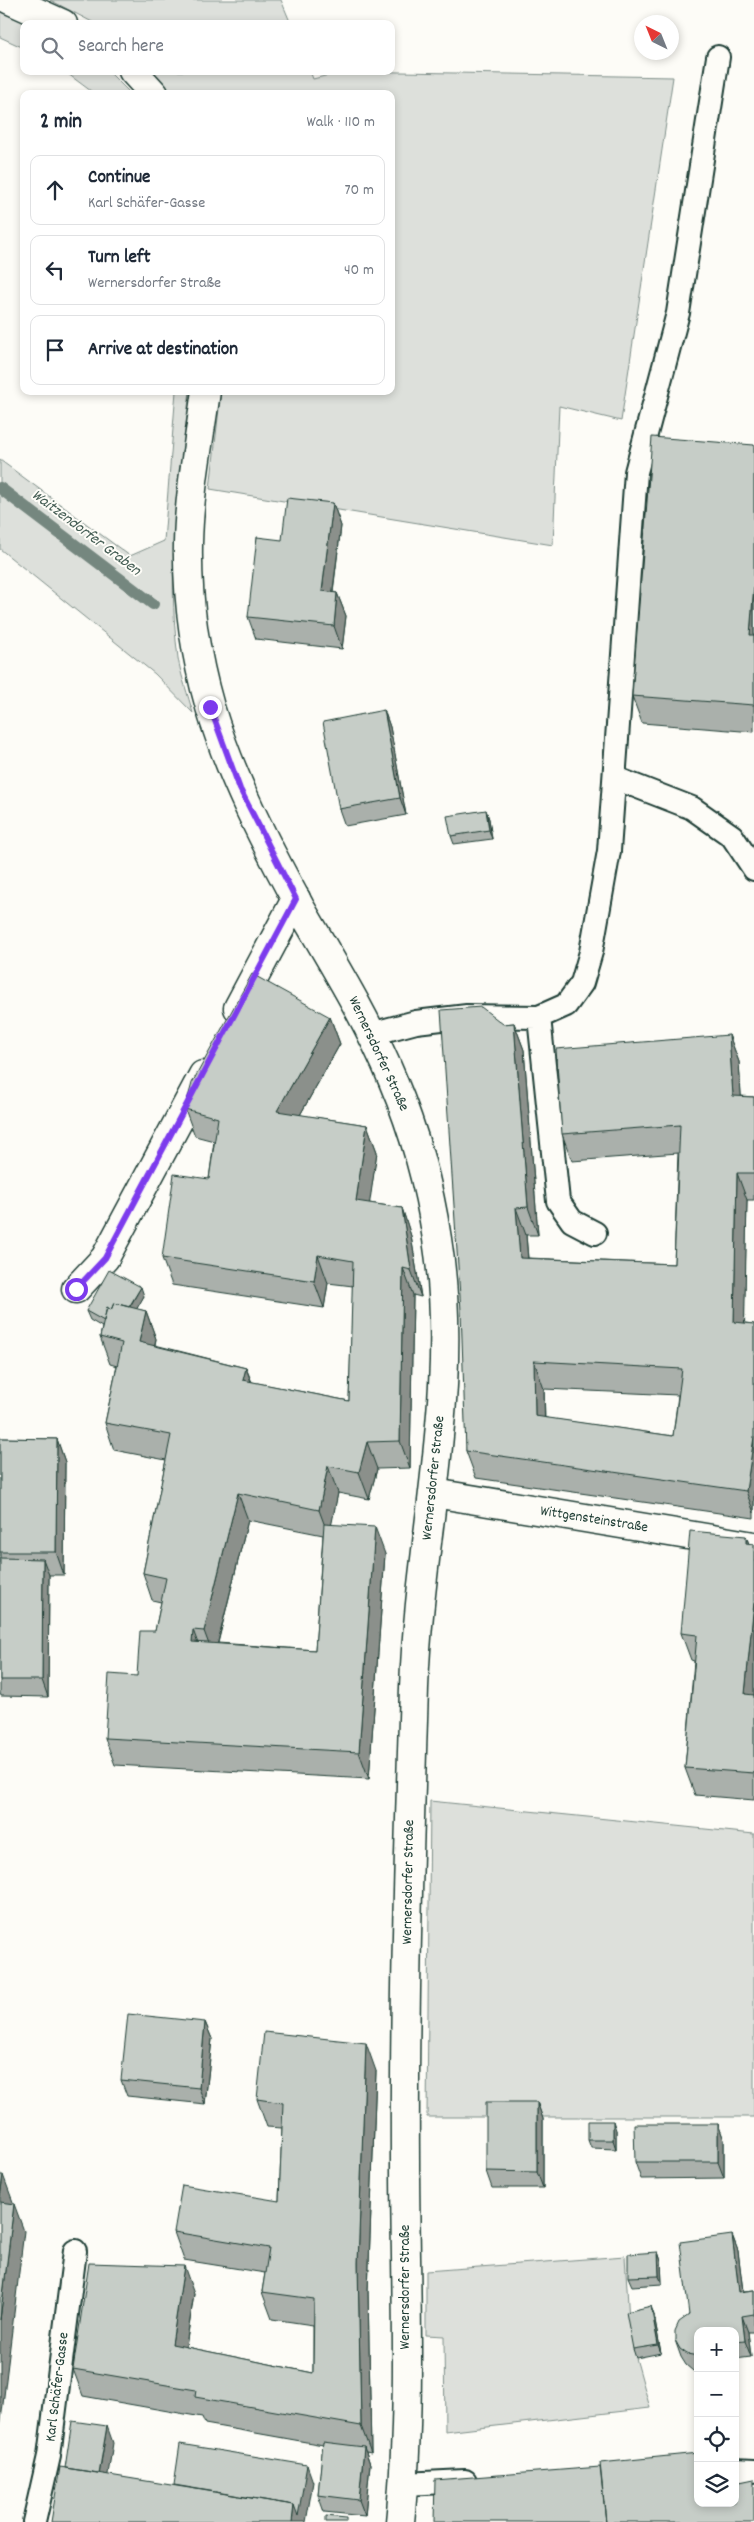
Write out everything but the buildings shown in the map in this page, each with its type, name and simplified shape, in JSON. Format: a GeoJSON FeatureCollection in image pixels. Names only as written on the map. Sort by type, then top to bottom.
{"type":"FeatureCollection","features":[{"type":"Feature","properties":{"kind":"street"},"geometry":{"type":"LineString","coordinates":[[10,0],[54,20]]}},
{"type":"Feature","properties":{"kind":"street"},"geometry":{"type":"LineString","coordinates":[[137,75],[150,90]]}},
{"type":"Feature","properties":{"kind":"street","name":"Wernersdorfer Straße"},"geometry":{"type":"LineString","coordinates":[[205,395],[188,542],[190,598],[197,652],[210,707],[240,789],[296,899],[371,1034],[392,1079],[412,1132],[437,1235],[443,1283],[441,1418],[434,1493],[418,1618],[410,1802],[405,2060],[406,2414],[404,2484],[400,2522]]}},
{"type":"Feature","properties":{"kind":"street"},"geometry":{"type":"LineString","coordinates":[[226,1031],[296,899]]}},
{"type":"Feature","properties":{"kind":"street"},"geometry":{"type":"LineString","coordinates":[[76,1289],[105,1258],[212,1057]]}},
{"type":"Feature","properties":{"kind":"street","name":"Wittgensteinstraße"},"geometry":{"type":"LineString","coordinates":[[434,1493],[754,1546]]}},
{"type":"Feature","properties":{"kind":"lane"},"geometry":{"type":"LineString","coordinates":[[371,1034],[416,1022],[467,1016],[539,1017],[566,1005],[582,984],[592,952],[609,851],[636,472],[678,313],[718,57]]}},
{"type":"Feature","properties":{"kind":"lane"},"geometry":{"type":"LineString","coordinates":[[615,778],[692,808],[732,836],[754,869]]}},
{"type":"Feature","properties":{"kind":"lane"},"geometry":{"type":"LineString","coordinates":[[539,1017],[558,1201],[572,1221],[595,1233]]}},
{"type":"Feature","properties":{"kind":"lane","name":"Karl Schäfer-Gasse"},"geometry":{"type":"LineString","coordinates":[[34,2522],[49,2456],[75,2251]]}},
{"type":"Feature","properties":{"kind":"lane"},"geometry":{"type":"LineString","coordinates":[[739,2470],[754,2471]]}},
{"type":"Feature","properties":{"kind":"lane"},"geometry":{"type":"LineString","coordinates":[[404,2484],[482,2480]]}},
{"type":"Feature","properties":{"kind":"shaded area"},"geometry":{"type":"Polygon","coordinates":[[[50,0],[281,0],[289,20],[88,20],[50,0]]]}},
{"type":"Feature","properties":{"kind":"shaded area"},"geometry":{"type":"Polygon","coordinates":[[[0,12],[20,20],[20,46],[0,37],[0,12]]]}},
{"type":"Feature","properties":{"kind":"shaded area"},"geometry":{"type":"Polygon","coordinates":[[[395,72],[673,77],[621,421],[559,406],[553,545],[210,489],[221,395],[395,395],[395,90],[168,90],[155,75],[312,75],[313,79],[329,75],[395,75],[395,72]]]}},
{"type":"Feature","properties":{"kind":"shaded area"},"geometry":{"type":"Polygon","coordinates":[[[69,75],[112,75],[127,90],[90,90],[69,75]]]}},
{"type":"Feature","properties":{"kind":"shaded area"},"geometry":{"type":"Polygon","coordinates":[[[176,395],[190,395],[175,524],[173,591],[178,658],[193,713],[155,674],[0,549],[0,460],[130,556],[164,541],[176,395]]]}},
{"type":"Feature","properties":{"kind":"shaded area"},"geometry":{"type":"Polygon","coordinates":[[[430,1801],[754,1834],[754,2117],[427,2117],[430,1801]]]}},
{"type":"Feature","properties":{"kind":"shaded area"},"geometry":{"type":"Polygon","coordinates":[[[625,2256],[629,2320],[636,2358],[650,2408],[445,2432],[444,2336],[426,2335],[426,2271],[625,2256]]]}},
{"type":"Feature","properties":{"kind":"waterway","name":"Waitzendorfer Graben"},"geometry":{"type":"LineString","coordinates":[[0,488],[153,604]]}},
{"type":"Feature","properties":{"kind":"route"},"geometry":{"type":"LineString","coordinates":[[76,1289],[105,1258],[296,899],[240,789],[210,707]]}}]}
